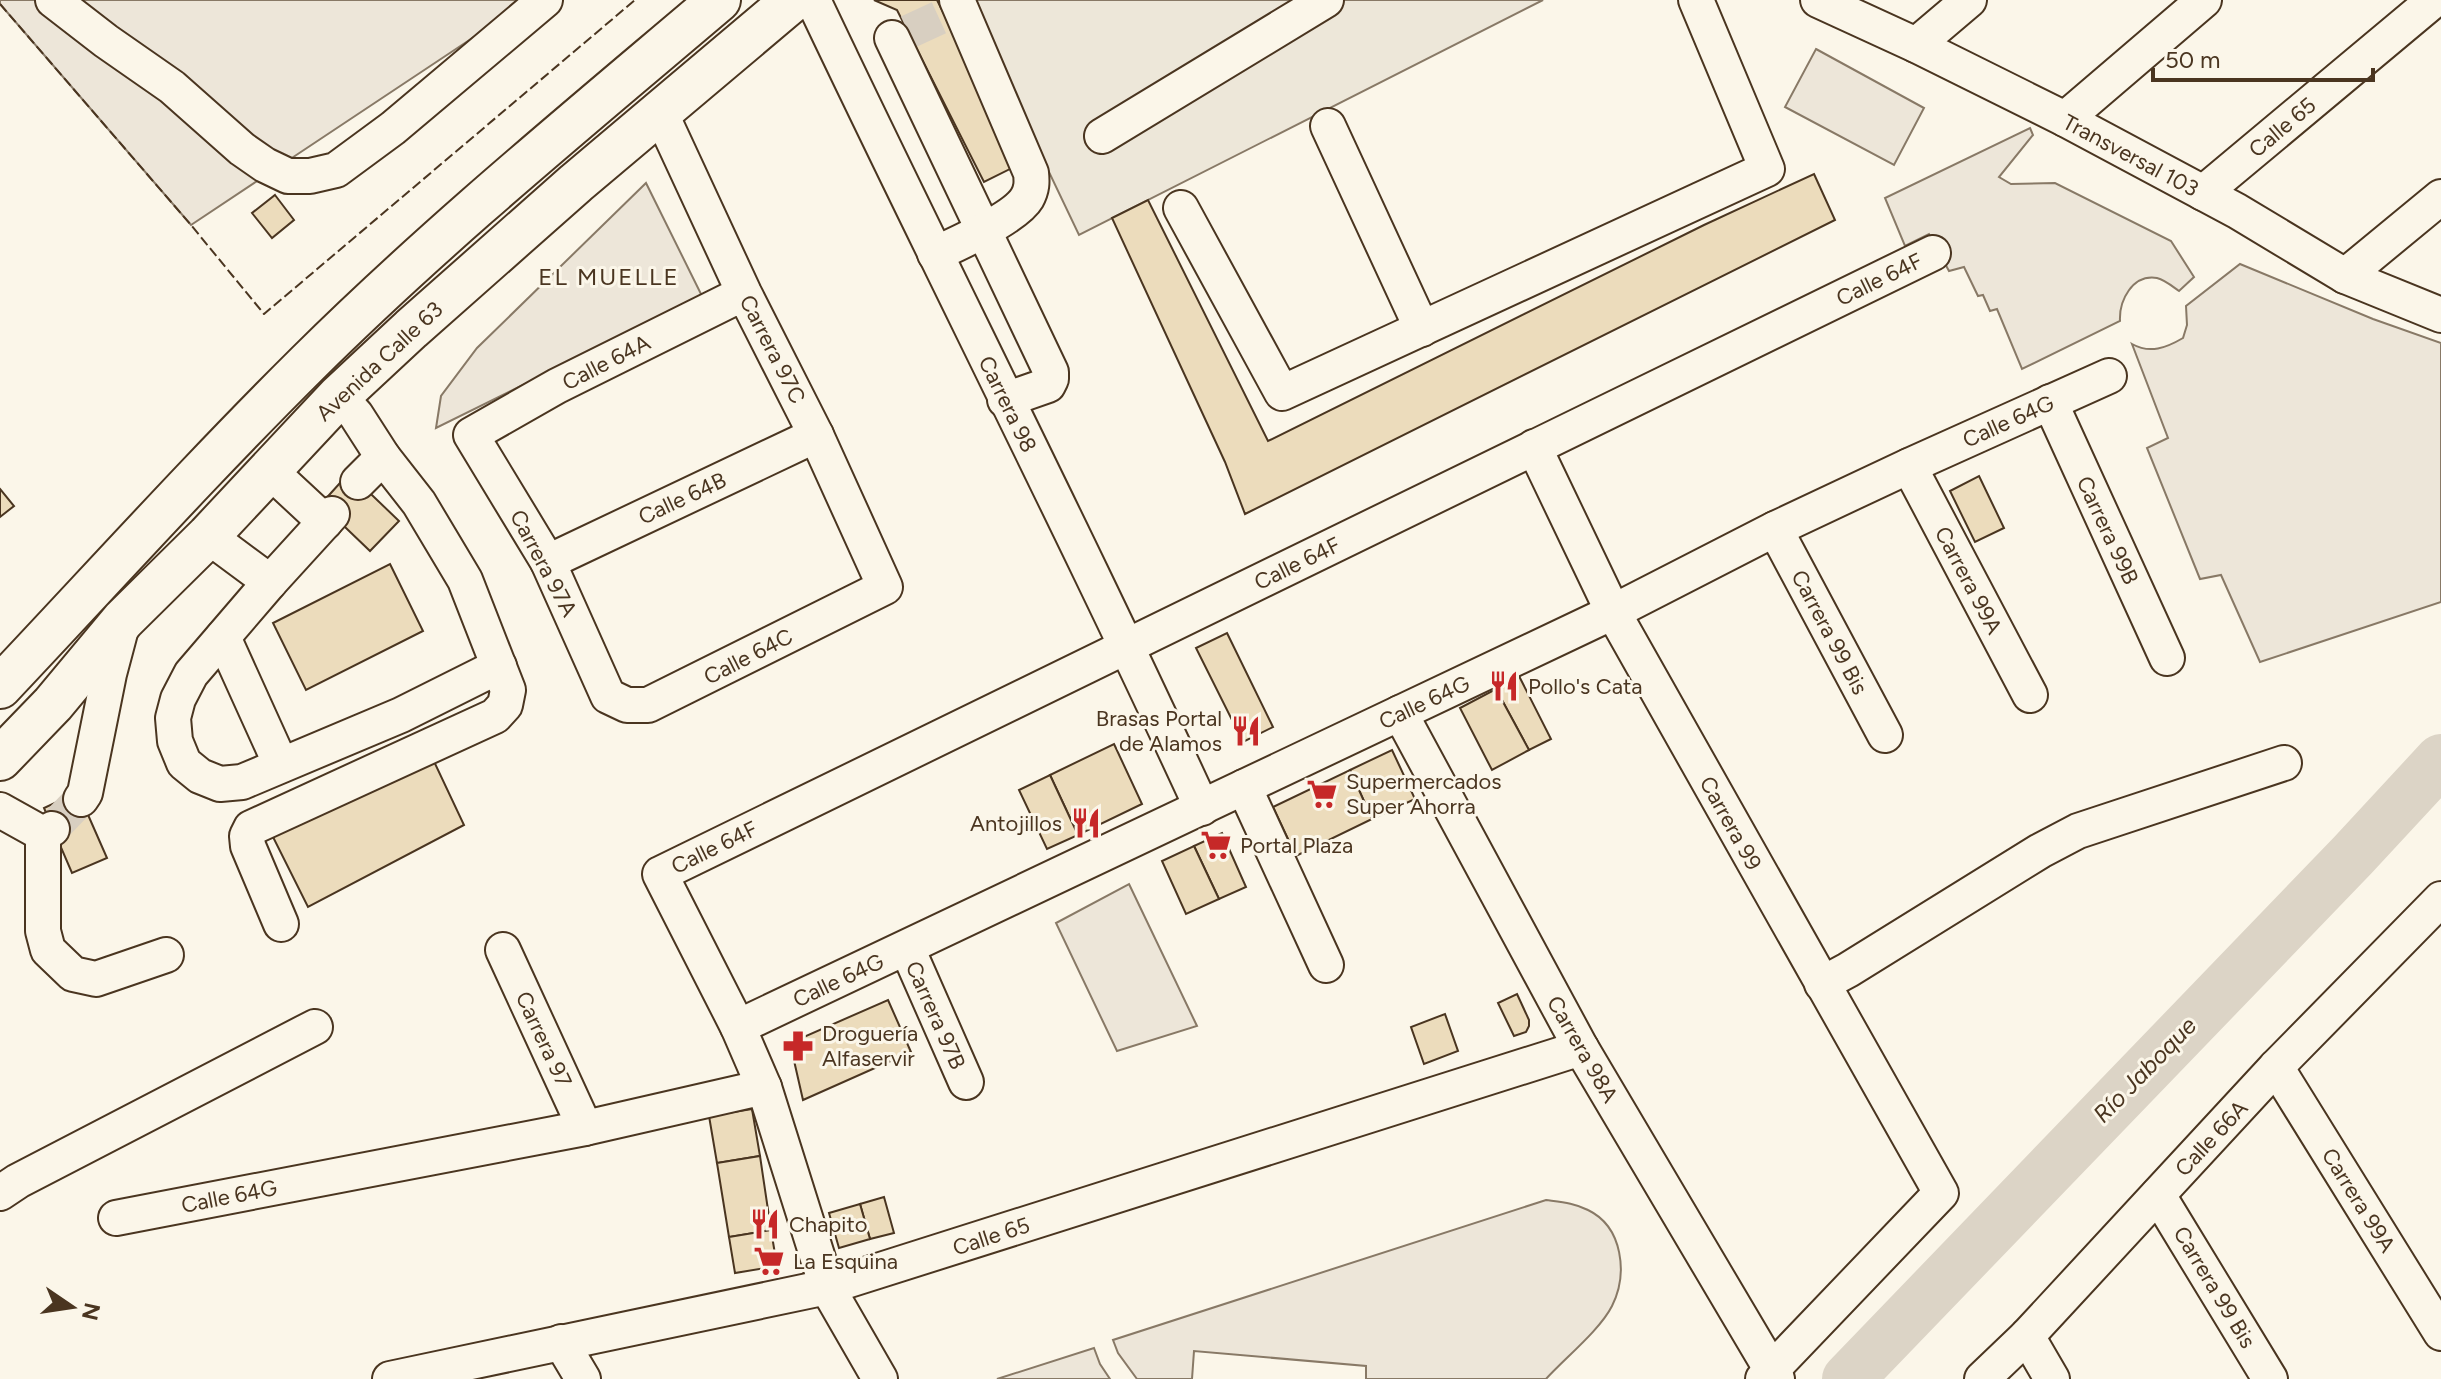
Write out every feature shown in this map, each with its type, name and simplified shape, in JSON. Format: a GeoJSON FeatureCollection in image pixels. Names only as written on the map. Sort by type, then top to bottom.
{"type":"FeatureCollection","features":[{"type":"Feature","properties":{"kind":"main road","name":"Avenida Calle 63"},"geometry":{"type":"LineString","coordinates":[[0,687],[307,364],[570,126],[719,0]]}},
{"type":"Feature","properties":{"kind":"main road","name":"Avenida Calle 63"},"geometry":{"type":"LineString","coordinates":[[0,759],[53,704],[123,620],[208,536],[339,396],[411,329],[793,0]]}},
{"type":"Feature","properties":{"kind":"street"},"geometry":{"type":"LineString","coordinates":[[53,0],[172,87],[242,149],[265,165],[288,176],[310,176],[336,170],[393,128],[545,0]]}},
{"type":"Feature","properties":{"kind":"street","name":"Carrera 98"},"geometry":{"type":"LineString","coordinates":[[813,0],[1005,400],[1128,646],[1202,808]]}},
{"type":"Feature","properties":{"kind":"street"},"geometry":{"type":"LineString","coordinates":[[1102,136],[1326,0]]}},
{"type":"Feature","properties":{"kind":"street"},"geometry":{"type":"LineString","coordinates":[[1181,208],[1282,393],[1767,169],[1696,0]]}},
{"type":"Feature","properties":{"kind":"street","name":"Transversal 103"},"geometry":{"type":"LineString","coordinates":[[1818,0],[2065,119],[2203,193],[2345,276],[2441,315]]}},
{"type":"Feature","properties":{"kind":"street"},"geometry":{"type":"LineString","coordinates":[[1916,45],[1969,0]]}},
{"type":"Feature","properties":{"kind":"street"},"geometry":{"type":"LineString","coordinates":[[2065,119],[2204,0]]}},
{"type":"Feature","properties":{"kind":"street","name":"Calle 65"},"geometry":{"type":"LineString","coordinates":[[2203,193],[2434,0]]}},
{"type":"Feature","properties":{"kind":"street"},"geometry":{"type":"LineString","coordinates":[[935,254],[985,230],[1026,201],[1032,187],[1031,173],[954,8]]}},
{"type":"Feature","properties":{"kind":"street"},"geometry":{"type":"LineString","coordinates":[[842,61],[900,35],[929,114],[1051,372],[1048,385],[1005,400]]}},
{"type":"Feature","properties":{"kind":"street","name":"Carrera 97C"},"geometry":{"type":"LineString","coordinates":[[660,112],[744,293],[816,435],[885,587]]}},
{"type":"Feature","properties":{"kind":"street"},"geometry":{"type":"LineString","coordinates":[[879,138],[929,114]]}},
{"type":"Feature","properties":{"kind":"street"},"geometry":{"type":"LineString","coordinates":[[1328,126],[1422,329]]}},
{"type":"Feature","properties":{"kind":"street"},"geometry":{"type":"LineString","coordinates":[[2345,276],[2441,197]]}},
{"type":"Feature","properties":{"kind":"street","name":"Calle 64F"},"geometry":{"type":"LineString","coordinates":[[738,1027],[660,874],[1933,253]]}},
{"type":"Feature","properties":{"kind":"street","name":"Calle 64A"},"geometry":{"type":"LineString","coordinates":[[471,435],[557,386],[744,293]]}},
{"type":"Feature","properties":{"kind":"street","name":"Calle 64G"},"geometry":{"type":"LineString","coordinates":[[738,1027],[1613,612],[1775,529],[2109,376]]}},
{"type":"Feature","properties":{"kind":"street"},"geometry":{"type":"LineString","coordinates":[[281,924],[248,846],[247,836],[251,828],[495,716],[505,705],[508,690],[465,580],[419,503],[339,396]]}},
{"type":"Feature","properties":{"kind":"street","name":"Carrera 99B"},"geometry":{"type":"LineString","coordinates":[[2050,402],[2167,658]]}},
{"type":"Feature","properties":{"kind":"street","name":"Carrera 97A"},"geometry":{"type":"LineString","coordinates":[[471,435],[548,562],[608,696]]}},
{"type":"Feature","properties":{"kind":"street","name":"Calle 64B"},"geometry":{"type":"LineString","coordinates":[[548,562],[816,435]]}},
{"type":"Feature","properties":{"kind":"street","name":"Carrera 99"},"geometry":{"type":"LineString","coordinates":[[1534,447],[1613,612],[1941,1193],[1770,1376]]}},
{"type":"Feature","properties":{"kind":"street"},"geometry":{"type":"LineString","coordinates":[[358,482],[383,457]]}},
{"type":"Feature","properties":{"kind":"street","name":"Carrera 99A"},"geometry":{"type":"LineString","coordinates":[[1909,466],[2030,695]]}},
{"type":"Feature","properties":{"kind":"street"},"geometry":{"type":"LineString","coordinates":[[269,470],[329,518],[191,674],[178,699],[173,718],[175,741],[184,763],[200,776],[220,784],[242,782],[401,715],[499,666]]}},
{"type":"Feature","properties":{"kind":"street","name":"Carrera 99 Bis"},"geometry":{"type":"LineString","coordinates":[[1775,529],[1885,735]]}},
{"type":"Feature","properties":{"kind":"street"},"geometry":{"type":"LineString","coordinates":[[208,536],[270,582]]}},
{"type":"Feature","properties":{"kind":"street","name":"Calle 64C"},"geometry":{"type":"LineString","coordinates":[[608,696],[627,705],[648,705],[885,587]]}},
{"type":"Feature","properties":{"kind":"street"},"geometry":{"type":"LineString","coordinates":[[81,799],[85,793],[123,620]]}},
{"type":"Feature","properties":{"kind":"street"},"geometry":{"type":"LineString","coordinates":[[223,637],[281,765]]}},
{"type":"Feature","properties":{"kind":"street","name":"Carrera 98A"},"geometry":{"type":"LineString","coordinates":[[1400,713],[1581,1048],[1770,1376]]}},
{"type":"Feature","properties":{"kind":"street"},"geometry":{"type":"LineString","coordinates":[[1822,984],[2078,831],[2284,763]]}},
{"type":"Feature","properties":{"kind":"street"},"geometry":{"type":"LineString","coordinates":[[1244,787],[1326,965]]}},
{"type":"Feature","properties":{"kind":"street"},"geometry":{"type":"LineString","coordinates":[[0,810],[47,831],[43,931],[48,950],[73,974],[96,979],[166,955]]}},
{"type":"Feature","properties":{"kind":"street","name":"Calle 66A"},"geometry":{"type":"LineString","coordinates":[[1982,1379],[2027,1336],[2276,1067],[2441,899]]}},
{"type":"Feature","properties":{"kind":"street","name":"Carrera 97B"},"geometry":{"type":"LineString","coordinates":[[907,948],[966,1082]]}},
{"type":"Feature","properties":{"kind":"street","name":"Carrera 97"},"geometry":{"type":"LineString","coordinates":[[503,950],[585,1128]]}},
{"type":"Feature","properties":{"kind":"street"},"geometry":{"type":"LineString","coordinates":[[0,1193],[32,1173],[315,1027]]}},
{"type":"Feature","properties":{"kind":"street"},"geometry":{"type":"LineString","coordinates":[[738,1027],[764,1087],[827,1287],[880,1379]]}},
{"type":"Feature","properties":{"kind":"street","name":"Calle 65"},"geometry":{"type":"LineString","coordinates":[[390,1379],[827,1287],[1581,1048]]}},
{"type":"Feature","properties":{"kind":"street","name":"Carrera 99A"},"geometry":{"type":"LineString","coordinates":[[2276,1067],[2441,1333]]}},
{"type":"Feature","properties":{"kind":"street","name":"Calle 64G"},"geometry":{"type":"LineString","coordinates":[[116,1218],[585,1128],[764,1087]]}},
{"type":"Feature","properties":{"kind":"street","name":"Carrera 99 Bis"},"geometry":{"type":"LineString","coordinates":[[2158,1195],[2270,1379]]}},
{"type":"Feature","properties":{"kind":"street"},"geometry":{"type":"LineString","coordinates":[[2027,1336],[2052,1379]]}},
{"type":"Feature","properties":{"kind":"street"},"geometry":{"type":"LineString","coordinates":[[561,1342],[583,1379]]}},
{"type":"Feature","properties":{"kind":"shaded area"},"geometry":{"type":"Polygon","coordinates":[[[0,0],[524,0],[501,19],[191,225],[0,4],[0,0]]]}},
{"type":"Feature","properties":{"kind":"shaded area"},"geometry":{"type":"Polygon","coordinates":[[[967,0],[1543,0],[1079,235],[967,0]]]}},
{"type":"Feature","properties":{"kind":"shaded area"},"geometry":{"type":"Polygon","coordinates":[[[1816,49],[1924,108],[1894,165],[1785,107],[1816,49]]]}},
{"type":"Feature","properties":{"kind":"shaded area"},"geometry":{"type":"Polygon","coordinates":[[[2030,128],[2033,135],[1999,177],[2011,184],[2055,183],[2171,241],[2194,277],[2179,291],[2157,278],[2141,280],[2129,290],[2122,305],[2120,321],[2022,369],[1997,309],[1990,311],[1983,295],[1978,296],[1964,267],[1949,271],[1929,234],[1905,246],[1885,198],[2030,128]]]}},
{"type":"Feature","properties":{"kind":"shaded area"},"geometry":{"type":"Polygon","coordinates":[[[646,183],[702,296],[436,428],[441,396],[477,348],[646,183]]]}},
{"type":"Feature","properties":{"kind":"shaded area"},"geometry":{"type":"Polygon","coordinates":[[[2240,264],[2373,319],[2441,343],[2441,602],[2260,662],[2221,575],[2200,579],[2147,448],[2168,438],[2132,344],[2145,349],[2158,348],[2183,338],[2187,325],[2186,306],[2240,264]]]}},
{"type":"Feature","properties":{"kind":"shaded area"},"geometry":{"type":"Polygon","coordinates":[[[1129,884],[1197,1026],[1117,1051],[1056,923],[1129,884]]]}},
{"type":"Feature","properties":{"kind":"shaded area"},"geometry":{"type":"Polygon","coordinates":[[[1546,1200],[1578,1206],[1600,1218],[1615,1239],[1621,1266],[1612,1306],[1591,1334],[1546,1379],[1366,1379],[1366,1366],[1194,1351],[1192,1379],[1137,1379],[1118,1353],[1113,1340],[1546,1200]]]}},
{"type":"Feature","properties":{"kind":"shaded area"},"geometry":{"type":"Polygon","coordinates":[[[1094,1348],[1110,1379],[997,1379],[1094,1348]]]}},
{"type":"Feature","properties":{"kind":"building"},"geometry":{"type":"Polygon","coordinates":[[[874,0],[937,0],[1020,164],[984,182],[897,10],[874,0]]]}},
{"type":"Feature","properties":{"kind":"building"},"geometry":{"type":"Polygon","coordinates":[[[1814,174],[1835,220],[1245,514],[1225,462],[1112,218],[1148,200],[1268,441],[1704,225],[1814,174]]]}},
{"type":"Feature","properties":{"kind":"building"},"geometry":{"type":"Polygon","coordinates":[[[275,195],[294,220],[272,238],[252,213],[275,195]]]}},
{"type":"Feature","properties":{"kind":"building"},"geometry":{"type":"Polygon","coordinates":[[[349,473],[399,521],[370,551],[321,504],[349,473]]]}},
{"type":"Feature","properties":{"kind":"building"},"geometry":{"type":"Polygon","coordinates":[[[1979,476],[2004,528],[1975,542],[1950,491],[1979,476]]]}},
{"type":"Feature","properties":{"kind":"building"},"geometry":{"type":"Polygon","coordinates":[[[0,489],[14,506],[0,517],[0,489]]]}},
{"type":"Feature","properties":{"kind":"building"},"geometry":{"type":"Polygon","coordinates":[[[390,564],[423,631],[306,690],[273,623],[390,564]]]}},
{"type":"Feature","properties":{"kind":"building"},"geometry":{"type":"Polygon","coordinates":[[[1227,633],[1273,727],[1243,742],[1196,648],[1227,633]]]}},
{"type":"Feature","properties":{"kind":"building"},"geometry":{"type":"Polygon","coordinates":[[[1519,676],[1551,739],[1529,750],[1496,689],[1519,676]]]}},
{"type":"Feature","properties":{"kind":"building"},"geometry":{"type":"Polygon","coordinates":[[[1496,689],[1529,750],[1492,770],[1460,708],[1496,689]]]}},
{"type":"Feature","properties":{"kind":"building"},"geometry":{"type":"Polygon","coordinates":[[[1114,744],[1142,804],[1078,835],[1050,775],[1114,744]]]}},
{"type":"Feature","properties":{"kind":"building"},"geometry":{"type":"Polygon","coordinates":[[[1392,750],[1415,799],[1372,819],[1350,770],[1392,750]]]}},
{"type":"Feature","properties":{"kind":"building"},"geometry":{"type":"Polygon","coordinates":[[[430,753],[464,825],[308,907],[272,835],[430,753]]]}},
{"type":"Feature","properties":{"kind":"building"},"geometry":{"type":"Polygon","coordinates":[[[1350,770],[1372,819],[1296,856],[1273,807],[1350,770]]]}},
{"type":"Feature","properties":{"kind":"building"},"geometry":{"type":"Polygon","coordinates":[[[1050,775],[1078,835],[1047,849],[1019,790],[1050,775]]]}},
{"type":"Feature","properties":{"kind":"building"},"geometry":{"type":"Polygon","coordinates":[[[78,792],[107,858],[72,873],[44,808],[78,792]]]}},
{"type":"Feature","properties":{"kind":"building"},"geometry":{"type":"Polygon","coordinates":[[[1222,833],[1246,887],[1219,899],[1194,846],[1222,833]]]}},
{"type":"Feature","properties":{"kind":"building"},"geometry":{"type":"Polygon","coordinates":[[[1194,846],[1219,899],[1186,914],[1162,861],[1194,846]]]}},
{"type":"Feature","properties":{"kind":"building"},"geometry":{"type":"Polygon","coordinates":[[[1517,994],[1529,1026],[1526,1032],[1514,1036],[1498,1003],[1517,994]]]}},
{"type":"Feature","properties":{"kind":"building"},"geometry":{"type":"Polygon","coordinates":[[[888,1000],[911,1052],[803,1100],[790,1043],[888,1000]]]}},
{"type":"Feature","properties":{"kind":"building"},"geometry":{"type":"Polygon","coordinates":[[[1445,1014],[1458,1051],[1424,1064],[1411,1027],[1445,1014]]]}},
{"type":"Feature","properties":{"kind":"building"},"geometry":{"type":"Polygon","coordinates":[[[752,1109],[760,1156],[717,1163],[709,1116],[752,1109]]]}},
{"type":"Feature","properties":{"kind":"building"},"geometry":{"type":"Polygon","coordinates":[[[760,1156],[771,1230],[729,1237],[717,1163],[760,1156]]]}},
{"type":"Feature","properties":{"kind":"building"},"geometry":{"type":"Polygon","coordinates":[[[884,1197],[894,1233],[870,1239],[860,1204],[884,1197]]]}},
{"type":"Feature","properties":{"kind":"building"},"geometry":{"type":"Polygon","coordinates":[[[860,1204],[870,1239],[839,1248],[829,1213],[860,1204]]]}},
{"type":"Feature","properties":{"kind":"building"},"geometry":{"type":"Polygon","coordinates":[[[771,1230],[777,1266],[735,1273],[729,1237],[771,1230]]]}},
{"type":"Feature","properties":{"kind":"waterway","name":"Río Jaboque"},"geometry":{"type":"LineString","coordinates":[[1848,1379],[2441,760]]}},
{"type":"Feature","properties":{"kind":"tunnel"},"geometry":{"type":"LineString","coordinates":[[908,32],[945,15]]}},
{"type":"Feature","properties":{"kind":"tunnel"},"geometry":{"type":"LineString","coordinates":[[52,829],[81,799]]}},
{"type":"Feature","properties":{"kind":"fence"},"geometry":{"type":"LineString","coordinates":[[0,4],[264,314],[635,0]]}},
{"type":"Feature","properties":{"kind":"place","name":"Pollo's Cata"},"geometry":{"type":"Point","coordinates":[1504,686]}},
{"type":"Feature","properties":{"kind":"place","name":"Brasas Portal de Alamos"},"geometry":{"type":"Point","coordinates":[1246,731]}},
{"type":"Feature","properties":{"kind":"place","name":"Supermercados Super Ahorra"},"geometry":{"type":"Point","coordinates":[1322,794]}},
{"type":"Feature","properties":{"kind":"place","name":"Antojillos"},"geometry":{"type":"Point","coordinates":[1086,823]}},
{"type":"Feature","properties":{"kind":"place","name":"Portal Plaza"},"geometry":{"type":"Point","coordinates":[1216,845]}},
{"type":"Feature","properties":{"kind":"place","name":"Droguería Alfaservir"},"geometry":{"type":"Point","coordinates":[798,1046]}},
{"type":"Feature","properties":{"kind":"place","name":"Chapito"},"geometry":{"type":"Point","coordinates":[765,1224]}},
{"type":"Feature","properties":{"kind":"place","name":"La Esquina"},"geometry":{"type":"Point","coordinates":[769,1261]}},
{"type":"Feature","properties":{"kind":"district","name":"EL MUELLE"},"geometry":{"type":"Point","coordinates":[609,277]}}]}
